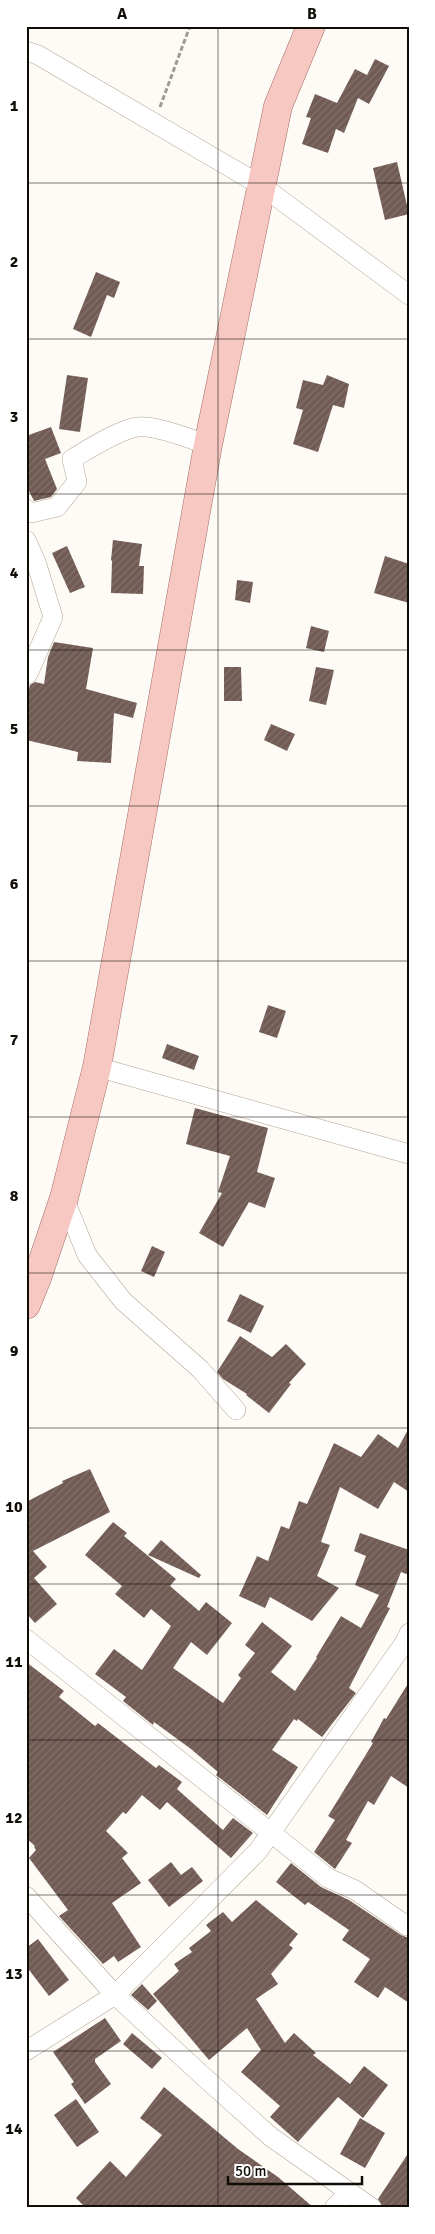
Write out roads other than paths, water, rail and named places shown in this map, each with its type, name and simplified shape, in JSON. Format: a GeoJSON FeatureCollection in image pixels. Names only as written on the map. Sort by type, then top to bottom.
{"type":"FeatureCollection","features":[{"type":"Feature","properties":{"kind":"main road"},"geometry":{"type":"LineString","coordinates":[[26,1305],[38,1278],[64,1198],[97,1067],[208,445],[278,106],[311,26]]}},
{"type":"Feature","properties":{"kind":"street"},"geometry":{"type":"LineString","coordinates":[[26,51],[38,55],[153,124],[262,186],[409,295]]}},
{"type":"Feature","properties":{"kind":"street"},"geometry":{"type":"LineString","coordinates":[[26,509],[31,512],[57,507],[77,482],[72,459],[97,443],[138,427],[173,432],[208,445]]}},
{"type":"Feature","properties":{"kind":"street"},"geometry":{"type":"LineString","coordinates":[[26,540],[36,562],[53,617],[28,674]]}},
{"type":"Feature","properties":{"kind":"street"},"geometry":{"type":"LineString","coordinates":[[97,1067],[409,1154]]}},
{"type":"Feature","properties":{"kind":"street"},"geometry":{"type":"LineString","coordinates":[[64,1198],[87,1255],[124,1301],[200,1369],[236,1410]]}},
{"type":"Feature","properties":{"kind":"street"},"geometry":{"type":"LineString","coordinates":[[26,1639],[328,1878],[355,1890],[407,1926]]}},
{"type":"Feature","properties":{"kind":"street"},"geometry":{"type":"LineString","coordinates":[[26,2051],[116,1995],[258,1851],[408,1639]]}},
{"type":"Feature","properties":{"kind":"street"},"geometry":{"type":"LineString","coordinates":[[26,1896],[116,1995],[271,2137],[372,2208]]}},
{"type":"Feature","properties":{"kind":"street"},"geometry":{"type":"LineString","coordinates":[[334,2208],[349,2192]]}}]}
